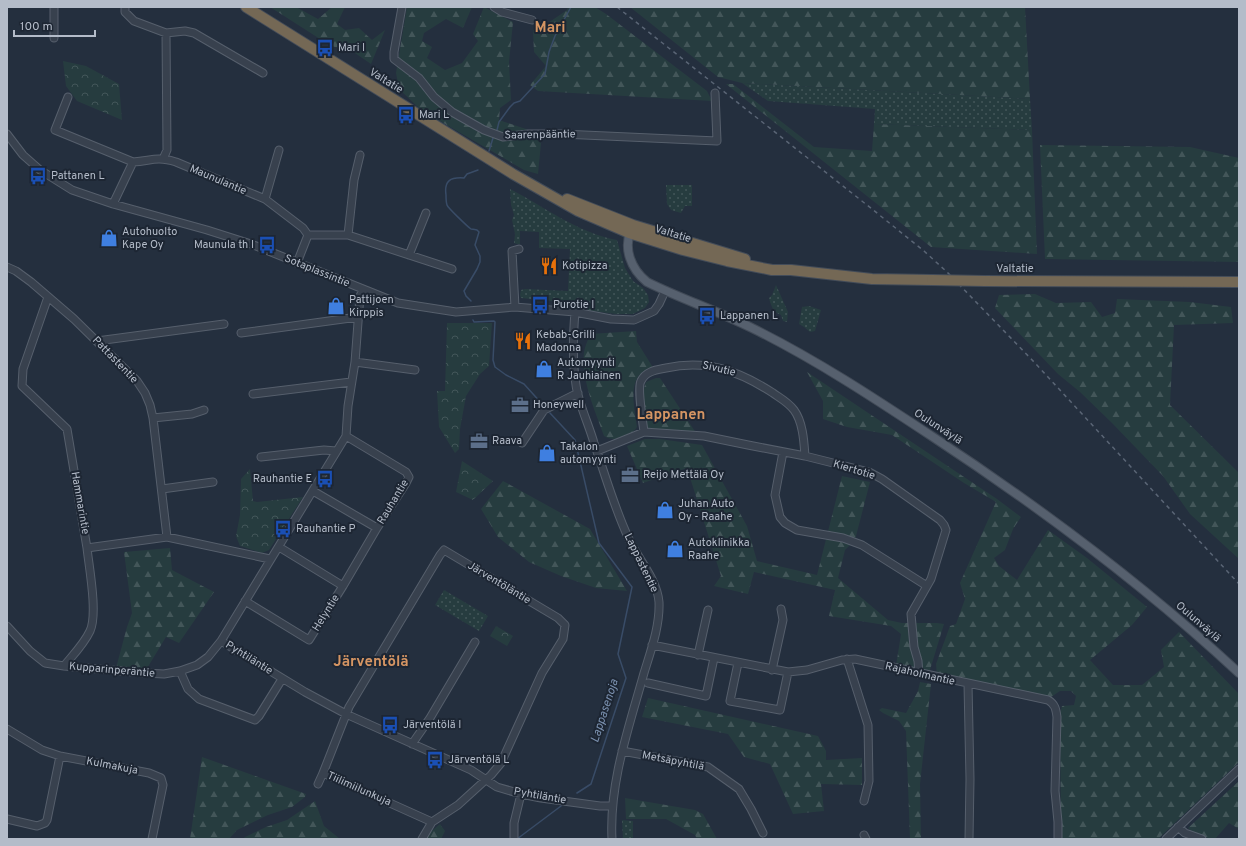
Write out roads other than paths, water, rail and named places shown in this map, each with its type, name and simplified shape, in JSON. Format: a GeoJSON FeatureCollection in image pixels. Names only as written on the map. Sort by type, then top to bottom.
{"type":"FeatureCollection","features":[{"type":"Feature","properties":{"kind":"highway","name":"Valtatie"},"geometry":{"type":"LineString","coordinates":[[246,7],[513,174],[578,211],[631,229],[682,250],[772,270],[791,270],[872,278],[985,281],[1239,282]]}},
{"type":"Feature","properties":{"kind":"main road","name":"Oulunväylä"},"geometry":{"type":"LineString","coordinates":[[631,229],[628,250],[629,257],[634,270],[647,282],[752,328],[779,343],[853,385],[969,461],[1074,536],[1132,581],[1239,673]]}},
{"type":"Feature","properties":{"kind":"street"},"geometry":{"type":"LineString","coordinates":[[54,7],[54,38]]}},
{"type":"Feature","properties":{"kind":"street"},"geometry":{"type":"LineString","coordinates":[[125,7],[125,12],[134,21],[166,33],[185,31],[194,33],[263,74]]}},
{"type":"Feature","properties":{"kind":"street","name":"Saarenpääntie"},"geometry":{"type":"LineString","coordinates":[[402,7],[394,59],[419,78],[434,97],[452,112],[484,130],[503,137],[528,134],[562,134],[717,141],[715,94]]}},
{"type":"Feature","properties":{"kind":"street"},"geometry":{"type":"LineString","coordinates":[[494,7],[502,12],[532,20]]}},
{"type":"Feature","properties":{"kind":"street"},"geometry":{"type":"LineString","coordinates":[[163,158],[167,150],[166,33]]}},
{"type":"Feature","properties":{"kind":"street"},"geometry":{"type":"LineString","coordinates":[[68,97],[55,130],[133,162],[113,204]]}},
{"type":"Feature","properties":{"kind":"street","name":"Sotaplassintie"},"geometry":{"type":"LineString","coordinates":[[7,134],[9,142],[40,170],[72,190],[113,204],[251,244],[398,304],[456,312],[515,307],[575,312],[611,319],[634,320],[654,311],[665,291]]}},
{"type":"Feature","properties":{"kind":"street"},"geometry":{"type":"LineString","coordinates":[[265,199],[279,150]]}},
{"type":"Feature","properties":{"kind":"street"},"geometry":{"type":"LineString","coordinates":[[348,235],[354,180],[360,155]]}},
{"type":"Feature","properties":{"kind":"street","name":"Maunulantie"},"geometry":{"type":"LineString","coordinates":[[133,162],[163,158],[265,199],[303,228],[308,235]]}},
{"type":"Feature","properties":{"kind":"street"},"geometry":{"type":"LineString","coordinates":[[409,255],[426,212]]}},
{"type":"Feature","properties":{"kind":"street"},"geometry":{"type":"LineString","coordinates":[[297,262],[308,235],[348,235],[452,268]]}},
{"type":"Feature","properties":{"kind":"street"},"geometry":{"type":"LineString","coordinates":[[515,307],[512,252],[519,249]]}},
{"type":"Feature","properties":{"kind":"street","name":"Pattastentie"},"geometry":{"type":"LineString","coordinates":[[7,267],[16,271],[31,282],[74,319],[137,380],[145,393],[153,418],[167,537]]}},
{"type":"Feature","properties":{"kind":"street","name":"Pyhtiläntie"},"geometry":{"type":"LineString","coordinates":[[363,290],[360,296],[355,362],[348,406],[346,436],[221,640],[282,679],[346,714],[471,770],[497,787],[521,794],[600,806],[612,806]]}},
{"type":"Feature","properties":{"kind":"street","name":"Hammarintie"},"geometry":{"type":"LineString","coordinates":[[48,297],[23,368],[22,386],[67,429],[87,548],[167,537],[270,559]]}},
{"type":"Feature","properties":{"kind":"street","name":"Lappastentie"},"geometry":{"type":"LineString","coordinates":[[575,312],[573,361],[578,393],[622,524],[628,538],[653,583],[658,600],[659,615],[652,645],[622,751],[612,806],[612,839]]}},
{"type":"Feature","properties":{"kind":"street"},"geometry":{"type":"LineString","coordinates":[[241,333],[358,317]]}},
{"type":"Feature","properties":{"kind":"street"},"geometry":{"type":"LineString","coordinates":[[96,341],[224,324]]}},
{"type":"Feature","properties":{"kind":"street"},"geometry":{"type":"LineString","coordinates":[[355,362],[416,370]]}},
{"type":"Feature","properties":{"kind":"street","name":"Sivutie"},"geometry":{"type":"LineString","coordinates":[[644,432],[639,383],[644,375],[655,370],[682,364],[701,364],[749,378],[789,404],[798,416],[805,456]]}},
{"type":"Feature","properties":{"kind":"street"},"geometry":{"type":"LineString","coordinates":[[253,394],[351,382]]}},
{"type":"Feature","properties":{"kind":"street"},"geometry":{"type":"LineString","coordinates":[[522,443],[544,410],[578,393]]}},
{"type":"Feature","properties":{"kind":"street"},"geometry":{"type":"LineString","coordinates":[[153,418],[192,414],[204,410]]}},
{"type":"Feature","properties":{"kind":"street","name":"Kiertotie"},"geometry":{"type":"LineString","coordinates":[[597,451],[644,432],[704,436],[805,456],[855,468],[876,475],[940,520],[944,524],[946,530],[933,572],[911,614],[914,647],[918,661],[918,674]]}},
{"type":"Feature","properties":{"kind":"street","name":"Rauhantie"},"geometry":{"type":"LineString","coordinates":[[313,491],[377,528],[408,477],[406,472],[346,436]]}},
{"type":"Feature","properties":{"kind":"street"},"geometry":{"type":"LineString","coordinates":[[261,457],[324,450],[336,451]]}},
{"type":"Feature","properties":{"kind":"street"},"geometry":{"type":"LineString","coordinates":[[783,452],[775,495],[780,517],[785,523],[797,530],[843,538],[862,545],[926,586]]}},
{"type":"Feature","properties":{"kind":"street"},"geometry":{"type":"LineString","coordinates":[[162,489],[213,482]]}},
{"type":"Feature","properties":{"kind":"street"},"geometry":{"type":"LineString","coordinates":[[343,586],[377,528]]}},
{"type":"Feature","properties":{"kind":"street","name":"Helyntie"},"geometry":{"type":"LineString","coordinates":[[245,601],[309,640],[343,586],[279,547]]}},
{"type":"Feature","properties":{"kind":"street"},"geometry":{"type":"LineString","coordinates":[[64,666],[91,630],[93,620],[93,605],[87,548]]}},
{"type":"Feature","properties":{"kind":"street","name":"Järventöläntie"},"geometry":{"type":"LineString","coordinates":[[346,714],[351,703],[444,550],[558,618],[565,625],[563,638],[538,680],[501,763],[486,781]]}},
{"type":"Feature","properties":{"kind":"street"},"geometry":{"type":"LineString","coordinates":[[772,670],[783,620],[781,609]]}},
{"type":"Feature","properties":{"kind":"street"},"geometry":{"type":"LineString","coordinates":[[698,655],[708,610]]}},
{"type":"Feature","properties":{"kind":"street","name":"Kupparinperäntie"},"geometry":{"type":"LineString","coordinates":[[7,626],[30,651],[45,663],[145,673],[164,674],[180,671],[197,665],[214,650],[221,640]]}},
{"type":"Feature","properties":{"kind":"street"},"geometry":{"type":"LineString","coordinates":[[412,744],[430,718],[475,642]]}},
{"type":"Feature","properties":{"kind":"street","name":"Rajaholmantie"},"geometry":{"type":"LineString","coordinates":[[652,645],[788,672],[807,670],[846,659],[854,659],[918,674],[1048,700],[1057,710],[1055,791],[1058,839]]}},
{"type":"Feature","properties":{"kind":"street"},"geometry":{"type":"LineString","coordinates":[[648,683],[706,696],[714,658]]}},
{"type":"Feature","properties":{"kind":"street"},"geometry":{"type":"LineString","coordinates":[[846,659],[868,725],[869,781],[864,801]]}},
{"type":"Feature","properties":{"kind":"street"},"geometry":{"type":"LineString","coordinates":[[738,663],[730,701],[780,710],[788,672]]}},
{"type":"Feature","properties":{"kind":"street"},"geometry":{"type":"LineString","coordinates":[[180,671],[188,689],[199,699],[255,720],[282,679]]}},
{"type":"Feature","properties":{"kind":"street"},"geometry":{"type":"LineString","coordinates":[[968,684],[970,779],[969,839]]}},
{"type":"Feature","properties":{"kind":"street","name":"Tiilimiilunkuja"},"geometry":{"type":"LineString","coordinates":[[346,714],[323,773],[432,822]]}},
{"type":"Feature","properties":{"kind":"street","name":"Kulmakuja"},"geometry":{"type":"LineString","coordinates":[[7,729],[42,750],[60,756],[149,773],[162,778],[163,785],[152,839]]}},
{"type":"Feature","properties":{"kind":"street","name":"Metsäpyhtilä"},"geometry":{"type":"LineString","coordinates":[[622,751],[708,767],[739,789],[763,833]]}},
{"type":"Feature","properties":{"kind":"street"},"geometry":{"type":"LineString","coordinates":[[7,820],[37,826],[45,823],[47,820],[60,756]]}},
{"type":"Feature","properties":{"kind":"street"},"geometry":{"type":"LineString","coordinates":[[1166,839],[1239,769]]}},
{"type":"Feature","properties":{"kind":"street"},"geometry":{"type":"LineString","coordinates":[[318,784],[323,773]]}},
{"type":"Feature","properties":{"kind":"street"},"geometry":{"type":"LineString","coordinates":[[422,839],[432,822],[458,805],[486,781]]}},
{"type":"Feature","properties":{"kind":"street"},"geometry":{"type":"LineString","coordinates":[[514,839],[514,823],[521,794]]}},
{"type":"Feature","properties":{"kind":"street"},"geometry":{"type":"LineString","coordinates":[[1178,827],[1185,833],[1202,839]]}},
{"type":"Feature","properties":{"kind":"waterway"},"geometry":{"type":"LineString","coordinates":[[497,130],[499,122],[510,107],[514,103],[520,101],[545,74],[549,52],[555,36],[571,7]]}},
{"type":"Feature","properties":{"kind":"waterway"},"geometry":{"type":"LineString","coordinates":[[489,151],[493,138]]}},
{"type":"Feature","properties":{"kind":"waterway"},"geometry":{"type":"LineString","coordinates":[[471,301],[466,296],[464,291],[480,262],[480,256],[475,245],[479,232],[469,228],[448,207],[446,203],[446,186],[452,179],[464,178],[467,174],[478,170]]}},
{"type":"Feature","properties":{"kind":"waterway","name":"Lappasenoja"},"geometry":{"type":"LineString","coordinates":[[473,320],[474,322],[495,322],[493,360],[495,367],[506,375],[524,384],[543,405]]}},
{"type":"Feature","properties":{"kind":"waterway","name":"Lappasenoja"},"geometry":{"type":"LineString","coordinates":[[550,413],[575,440],[599,543],[632,587],[618,654],[626,678],[591,784],[577,793]]}},
{"type":"Feature","properties":{"kind":"waterway","name":"Lappasenoja"},"geometry":{"type":"LineString","coordinates":[[517,839],[561,806]]}},
{"type":"Feature","properties":{"kind":"railway"},"geometry":{"type":"LineString","coordinates":[[617,7],[872,209],[924,251],[947,272],[1035,363],[1239,584]]}},
{"type":"Feature","properties":{"kind":"place","name":"Mari I"},"geometry":{"type":"Point","coordinates":[325,48]}},
{"type":"Feature","properties":{"kind":"place","name":"Mari L"},"geometry":{"type":"Point","coordinates":[406,115]}},
{"type":"Feature","properties":{"kind":"place","name":"Pattanen L"},"geometry":{"type":"Point","coordinates":[38,176]}},
{"type":"Feature","properties":{"kind":"place","name":"Autohuolto Kape Oy"},"geometry":{"type":"Point","coordinates":[109,238]}},
{"type":"Feature","properties":{"kind":"place","name":"Maunula th I"},"geometry":{"type":"Point","coordinates":[267,245]}},
{"type":"Feature","properties":{"kind":"place","name":"Kotipizza"},"geometry":{"type":"Point","coordinates":[549,266]}},
{"type":"Feature","properties":{"kind":"place","name":"Purotie I"},"geometry":{"type":"Point","coordinates":[540,305]}},
{"type":"Feature","properties":{"kind":"place","name":"Pattijoen Kirppis"},"geometry":{"type":"Point","coordinates":[336,306]}},
{"type":"Feature","properties":{"kind":"place","name":"Lappanen L"},"geometry":{"type":"Point","coordinates":[707,316]}},
{"type":"Feature","properties":{"kind":"place","name":"Kebab-Grilli Madonna"},"geometry":{"type":"Point","coordinates":[523,341]}},
{"type":"Feature","properties":{"kind":"place","name":"Automyynti R Jauhiainen"},"geometry":{"type":"Point","coordinates":[544,369]}},
{"type":"Feature","properties":{"kind":"place","name":"Honeywell"},"geometry":{"type":"Point","coordinates":[520,405]}},
{"type":"Feature","properties":{"kind":"place","name":"Raava"},"geometry":{"type":"Point","coordinates":[479,441]}},
{"type":"Feature","properties":{"kind":"place","name":"Takalon automyynti"},"geometry":{"type":"Point","coordinates":[547,453]}},
{"type":"Feature","properties":{"kind":"place","name":"Reijo Mettälä Oy"},"geometry":{"type":"Point","coordinates":[630,475]}},
{"type":"Feature","properties":{"kind":"place","name":"Rauhantie E"},"geometry":{"type":"Point","coordinates":[325,479]}},
{"type":"Feature","properties":{"kind":"place","name":"Juhan Auto Oy - Raahe"},"geometry":{"type":"Point","coordinates":[665,510]}},
{"type":"Feature","properties":{"kind":"place","name":"Rauhantie P"},"geometry":{"type":"Point","coordinates":[283,529]}},
{"type":"Feature","properties":{"kind":"place","name":"Autoklinikka Raahe"},"geometry":{"type":"Point","coordinates":[675,549]}},
{"type":"Feature","properties":{"kind":"place","name":"Järventölä I"},"geometry":{"type":"Point","coordinates":[390,725]}},
{"type":"Feature","properties":{"kind":"place","name":"Järventölä L"},"geometry":{"type":"Point","coordinates":[435,760]}},
{"type":"Feature","properties":{"kind":"district","name":"Mari"},"geometry":{"type":"Point","coordinates":[550,28]}},
{"type":"Feature","properties":{"kind":"district","name":"Lappanen"},"geometry":{"type":"Point","coordinates":[671,415]}},
{"type":"Feature","properties":{"kind":"district","name":"Järventölä"},"geometry":{"type":"Point","coordinates":[371,662]}}]}
